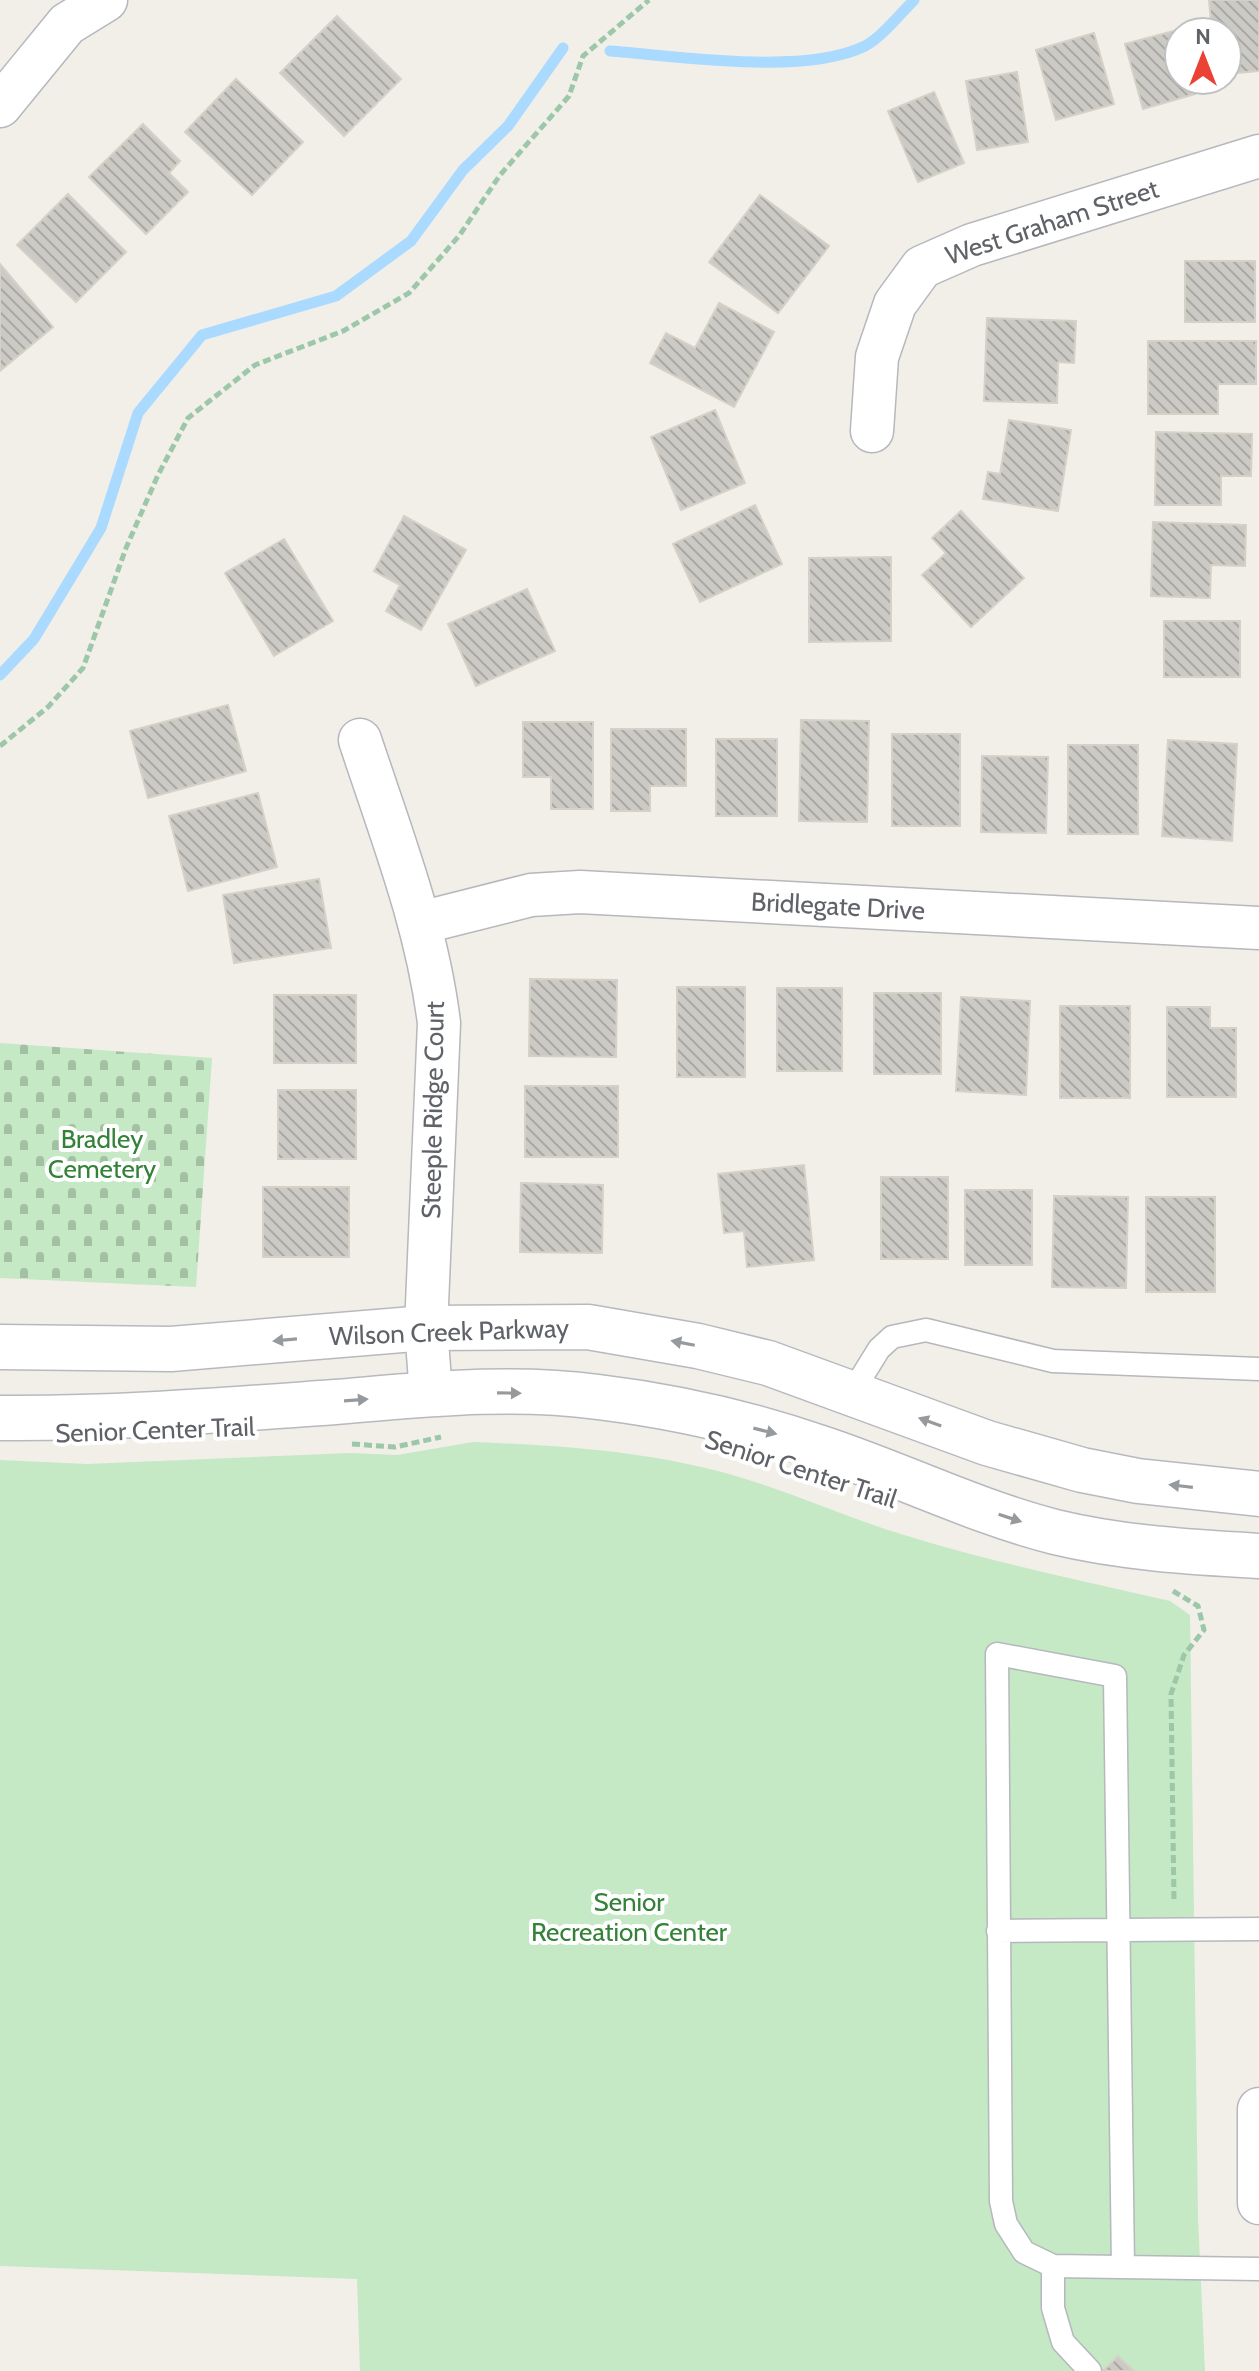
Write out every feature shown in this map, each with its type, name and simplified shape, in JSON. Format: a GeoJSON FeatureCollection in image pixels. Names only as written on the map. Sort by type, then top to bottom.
{"type":"FeatureCollection","features":[{"type":"Feature","properties":{"kind":"main road","name":"Wilson Creek Parkway"},"geometry":{"type":"LineString","coordinates":[[0,1347],[171,1349],[426,1328],[588,1327],[768,1363],[853,1391],[987,1443],[1082,1470],[1138,1481],[1259,1494]]}},
{"type":"Feature","properties":{"kind":"main road"},"geometry":{"type":"LineString","coordinates":[[0,1418],[154,1417],[431,1394],[541,1393],[650,1405],[820,1447],[956,1501],[1055,1532],[1141,1547],[1259,1556]]}},
{"type":"Feature","properties":{"kind":"street"},"geometry":{"type":"LineString","coordinates":[[0,106],[67,24],[106,0]]}},
{"type":"Feature","properties":{"kind":"street","name":"West Graham Street"},"geometry":{"type":"LineString","coordinates":[[872,431],[877,357],[895,304],[922,267],[972,245],[1259,156]]}},
{"type":"Feature","properties":{"kind":"street","name":"Steeple Ridge Court"},"geometry":{"type":"LineString","coordinates":[[360,740],[420,923],[433,976],[439,1023],[426,1328],[431,1394]]}},
{"type":"Feature","properties":{"kind":"street","name":"Bridlegate Drive"},"geometry":{"type":"LineString","coordinates":[[420,923],[531,895],[580,892],[1259,928]]}},
{"type":"Feature","properties":{"kind":"street"},"geometry":{"type":"LineString","coordinates":[[1259,2109],[1259,2203]]}},
{"type":"Feature","properties":{"kind":"lane"},"geometry":{"type":"LineString","coordinates":[[853,1391],[879,1349],[892,1337],[926,1330],[1053,1361],[1259,1369]]}},
{"type":"Feature","properties":{"kind":"lane"},"geometry":{"type":"LineString","coordinates":[[1123,2267],[1115,1676],[997,1654],[1001,2201],[1006,2224],[1024,2252],[1053,2266],[1259,2269]]}},
{"type":"Feature","properties":{"kind":"lane"},"geometry":{"type":"LineString","coordinates":[[998,1931],[1259,1929]]}},
{"type":"Feature","properties":{"kind":"lane"},"geometry":{"type":"LineString","coordinates":[[1053,2266],[1053,2308],[1063,2342],[1090,2371]]}},
{"type":"Feature","properties":{"kind":"path"},"geometry":{"type":"LineString","coordinates":[[0,746],[48,707],[83,668],[126,548],[158,475],[188,418],[255,365],[343,331],[409,293],[459,236],[500,175],[569,96],[583,56],[649,0]]}},
{"type":"Feature","properties":{"kind":"path"},"geometry":{"type":"LineString","coordinates":[[350,1444],[395,1447],[453,1434]]}},
{"type":"Feature","properties":{"kind":"path"},"geometry":{"type":"LineString","coordinates":[[1158,1587],[1198,1606],[1204,1630],[1184,1655],[1171,1694],[1171,1860],[1176,1930]]}},
{"type":"Feature","properties":{"kind":"green space","name":"Bradley Cemetery"},"geometry":{"type":"Polygon","coordinates":[[[0,1043],[212,1058],[196,1287],[0,1278],[0,1043]]]}},
{"type":"Feature","properties":{"kind":"green space","name":"Senior Recreation Center"},"geometry":{"type":"Polygon","coordinates":[[[473,1442],[616,1452],[721,1472],[937,1545],[1170,1601],[1190,1615],[1198,2218],[1205,2371],[360,2371],[357,2279],[0,2266],[0,1460],[87,1464],[351,1453],[397,1455],[473,1442]]]}},
{"type":"Feature","properties":{"kind":"building"},"geometry":{"type":"Polygon","coordinates":[[[1209,0],[1259,0],[1259,71],[1243,72],[1243,16],[1210,16],[1209,0]]]}},
{"type":"Feature","properties":{"kind":"building"},"geometry":{"type":"Polygon","coordinates":[[[337,16],[401,79],[344,136],[280,73],[337,16]]]}},
{"type":"Feature","properties":{"kind":"building"},"geometry":{"type":"Polygon","coordinates":[[[1094,33],[1114,104],[1056,120],[1036,50],[1094,33]]]}},
{"type":"Feature","properties":{"kind":"building"},"geometry":{"type":"Polygon","coordinates":[[[1163,34],[1163,96],[1188,96],[1143,109],[1125,44],[1163,34]]]}},
{"type":"Feature","properties":{"kind":"building"},"geometry":{"type":"Polygon","coordinates":[[[1017,72],[1028,142],[977,150],[966,81],[1017,72]]]}},
{"type":"Feature","properties":{"kind":"building"},"geometry":{"type":"Polygon","coordinates":[[[236,79],[303,142],[252,195],[185,132],[236,79]]]}},
{"type":"Feature","properties":{"kind":"building"},"geometry":{"type":"Polygon","coordinates":[[[934,92],[964,163],[918,182],[888,111],[934,92]]]}},
{"type":"Feature","properties":{"kind":"building"},"geometry":{"type":"Polygon","coordinates":[[[143,124],[180,161],[169,173],[188,192],[146,234],[89,177],[143,124]]]}},
{"type":"Feature","properties":{"kind":"building"},"geometry":{"type":"Polygon","coordinates":[[[68,194],[126,252],[76,302],[17,245],[68,194]]]}},
{"type":"Feature","properties":{"kind":"building"},"geometry":{"type":"Polygon","coordinates":[[[760,195],[829,246],[778,313],[709,262],[760,195]]]}},
{"type":"Feature","properties":{"kind":"building"},"geometry":{"type":"Polygon","coordinates":[[[1185,261],[1255,261],[1255,322],[1185,322],[1185,261]]]}},
{"type":"Feature","properties":{"kind":"building"},"geometry":{"type":"Polygon","coordinates":[[[0,264],[53,327],[0,371],[0,264]]]}},
{"type":"Feature","properties":{"kind":"building"},"geometry":{"type":"Polygon","coordinates":[[[719,303],[774,332],[734,407],[650,363],[666,333],[695,348],[719,303]]]}},
{"type":"Feature","properties":{"kind":"building"},"geometry":{"type":"Polygon","coordinates":[[[987,318],[1076,321],[1074,363],[1058,362],[1057,403],[984,401],[987,318]]]}},
{"type":"Feature","properties":{"kind":"building"},"geometry":{"type":"Polygon","coordinates":[[[1148,341],[1256,341],[1256,384],[1218,384],[1218,414],[1148,414],[1148,341]]]}},
{"type":"Feature","properties":{"kind":"building"},"geometry":{"type":"Polygon","coordinates":[[[715,410],[745,483],[681,510],[651,437],[715,410]]]}},
{"type":"Feature","properties":{"kind":"building"},"geometry":{"type":"Polygon","coordinates":[[[1009,420],[1071,430],[1058,511],[983,499],[988,472],[1000,474],[1009,420]]]}},
{"type":"Feature","properties":{"kind":"building"},"geometry":{"type":"Polygon","coordinates":[[[1156,432],[1252,434],[1251,476],[1221,476],[1221,505],[1155,505],[1156,432]]]}},
{"type":"Feature","properties":{"kind":"building"},"geometry":{"type":"Polygon","coordinates":[[[755,505],[782,564],[700,602],[673,544],[755,505]]]}},
{"type":"Feature","properties":{"kind":"building"},"geometry":{"type":"Polygon","coordinates":[[[961,511],[1024,578],[971,627],[922,575],[946,553],[932,538],[961,511]]]}},
{"type":"Feature","properties":{"kind":"building"},"geometry":{"type":"Polygon","coordinates":[[[404,516],[466,550],[421,630],[386,611],[400,585],[374,571],[404,516]]]}},
{"type":"Feature","properties":{"kind":"building"},"geometry":{"type":"Polygon","coordinates":[[[1153,522],[1246,525],[1245,566],[1211,565],[1210,598],[1151,596],[1153,522]]]}},
{"type":"Feature","properties":{"kind":"building"},"geometry":{"type":"Polygon","coordinates":[[[284,539],[333,621],[274,656],[225,573],[284,539]]]}},
{"type":"Feature","properties":{"kind":"building"},"geometry":{"type":"Polygon","coordinates":[[[891,557],[891,641],[809,642],[809,558],[891,557]]]}},
{"type":"Feature","properties":{"kind":"building"},"geometry":{"type":"Polygon","coordinates":[[[527,589],[555,651],[476,686],[448,624],[527,589]]]}},
{"type":"Feature","properties":{"kind":"building"},"geometry":{"type":"Polygon","coordinates":[[[1164,621],[1240,621],[1240,677],[1164,677],[1164,621]]]}},
{"type":"Feature","properties":{"kind":"building"},"geometry":{"type":"Polygon","coordinates":[[[228,705],[246,771],[148,798],[130,731],[228,705]]]}},
{"type":"Feature","properties":{"kind":"building"},"geometry":{"type":"Polygon","coordinates":[[[801,720],[869,721],[867,822],[799,821],[801,720]]]}},
{"type":"Feature","properties":{"kind":"building"},"geometry":{"type":"Polygon","coordinates":[[[523,722],[593,722],[593,809],[551,809],[551,777],[523,777],[523,722]]]}},
{"type":"Feature","properties":{"kind":"building"},"geometry":{"type":"Polygon","coordinates":[[[611,729],[686,729],[686,786],[650,786],[650,811],[611,811],[611,729]]]}},
{"type":"Feature","properties":{"kind":"building"},"geometry":{"type":"Polygon","coordinates":[[[892,734],[960,734],[960,826],[892,826],[892,734]]]}},
{"type":"Feature","properties":{"kind":"building"},"geometry":{"type":"Polygon","coordinates":[[[716,739],[777,739],[777,816],[716,816],[716,739]]]}},
{"type":"Feature","properties":{"kind":"building"},"geometry":{"type":"Polygon","coordinates":[[[1168,740],[1237,744],[1232,841],[1162,836],[1168,740]]]}},
{"type":"Feature","properties":{"kind":"building"},"geometry":{"type":"Polygon","coordinates":[[[1068,745],[1138,745],[1138,834],[1068,834],[1068,745]]]}},
{"type":"Feature","properties":{"kind":"building"},"geometry":{"type":"Polygon","coordinates":[[[982,756],[1048,757],[1046,833],[981,832],[982,756]]]}},
{"type":"Feature","properties":{"kind":"building"},"geometry":{"type":"Polygon","coordinates":[[[258,793],[277,867],[188,891],[169,816],[258,793]]]}},
{"type":"Feature","properties":{"kind":"building"},"geometry":{"type":"Polygon","coordinates":[[[319,879],[331,948],[234,963],[223,895],[319,879]]]}},
{"type":"Feature","properties":{"kind":"building"},"geometry":{"type":"Polygon","coordinates":[[[530,979],[617,980],[616,1057],[529,1056],[530,979]]]}},
{"type":"Feature","properties":{"kind":"building"},"geometry":{"type":"Polygon","coordinates":[[[677,987],[745,987],[745,1077],[677,1077],[677,987]]]}},
{"type":"Feature","properties":{"kind":"building"},"geometry":{"type":"Polygon","coordinates":[[[777,988],[842,988],[842,1071],[777,1071],[777,988]]]}},
{"type":"Feature","properties":{"kind":"building"},"geometry":{"type":"Polygon","coordinates":[[[874,993],[941,993],[941,1074],[874,1074],[874,993]]]}},
{"type":"Feature","properties":{"kind":"building"},"geometry":{"type":"Polygon","coordinates":[[[274,995],[356,995],[356,1063],[274,1063],[274,995]]]}},
{"type":"Feature","properties":{"kind":"building"},"geometry":{"type":"Polygon","coordinates":[[[961,997],[1030,1001],[1026,1095],[956,1091],[961,997]]]}},
{"type":"Feature","properties":{"kind":"building"},"geometry":{"type":"Polygon","coordinates":[[[1060,1006],[1130,1006],[1130,1098],[1060,1098],[1060,1006]]]}},
{"type":"Feature","properties":{"kind":"building"},"geometry":{"type":"Polygon","coordinates":[[[1167,1007],[1210,1007],[1210,1028],[1236,1028],[1236,1097],[1167,1097],[1167,1007]]]}},
{"type":"Feature","properties":{"kind":"building"},"geometry":{"type":"Polygon","coordinates":[[[525,1086],[618,1086],[618,1157],[525,1157],[525,1086]]]}},
{"type":"Feature","properties":{"kind":"building"},"geometry":{"type":"Polygon","coordinates":[[[278,1090],[356,1090],[356,1159],[278,1159],[278,1090]]]}},
{"type":"Feature","properties":{"kind":"building"},"geometry":{"type":"Polygon","coordinates":[[[804,1165],[814,1260],[747,1267],[744,1231],[724,1233],[718,1174],[804,1165]]]}},
{"type":"Feature","properties":{"kind":"building"},"geometry":{"type":"Polygon","coordinates":[[[881,1177],[948,1177],[948,1259],[881,1259],[881,1177]]]}},
{"type":"Feature","properties":{"kind":"building"},"geometry":{"type":"Polygon","coordinates":[[[521,1183],[603,1185],[602,1253],[520,1252],[521,1183]]]}},
{"type":"Feature","properties":{"kind":"building"},"geometry":{"type":"Polygon","coordinates":[[[263,1187],[349,1187],[349,1257],[263,1257],[263,1187]]]}},
{"type":"Feature","properties":{"kind":"building"},"geometry":{"type":"Polygon","coordinates":[[[965,1190],[1032,1190],[1032,1265],[965,1265],[965,1190]]]}},
{"type":"Feature","properties":{"kind":"building"},"geometry":{"type":"Polygon","coordinates":[[[1054,1196],[1128,1197],[1126,1288],[1052,1287],[1054,1196]]]}},
{"type":"Feature","properties":{"kind":"building"},"geometry":{"type":"Polygon","coordinates":[[[1146,1197],[1215,1197],[1215,1292],[1146,1292],[1146,1197]]]}},
{"type":"Feature","properties":{"kind":"building"},"geometry":{"type":"Polygon","coordinates":[[[1118,2356],[1134,2371],[1103,2371],[1118,2356]]]}},
{"type":"Feature","properties":{"kind":"waterway"},"geometry":{"type":"LineString","coordinates":[[610,51],[740,62],[809,60],[839,55],[871,42],[914,0]]}},
{"type":"Feature","properties":{"kind":"waterway"},"geometry":{"type":"LineString","coordinates":[[0,675],[34,639],[101,528],[138,413],[202,335],[336,296],[411,241],[463,170],[508,126],[563,48]]}}]}
